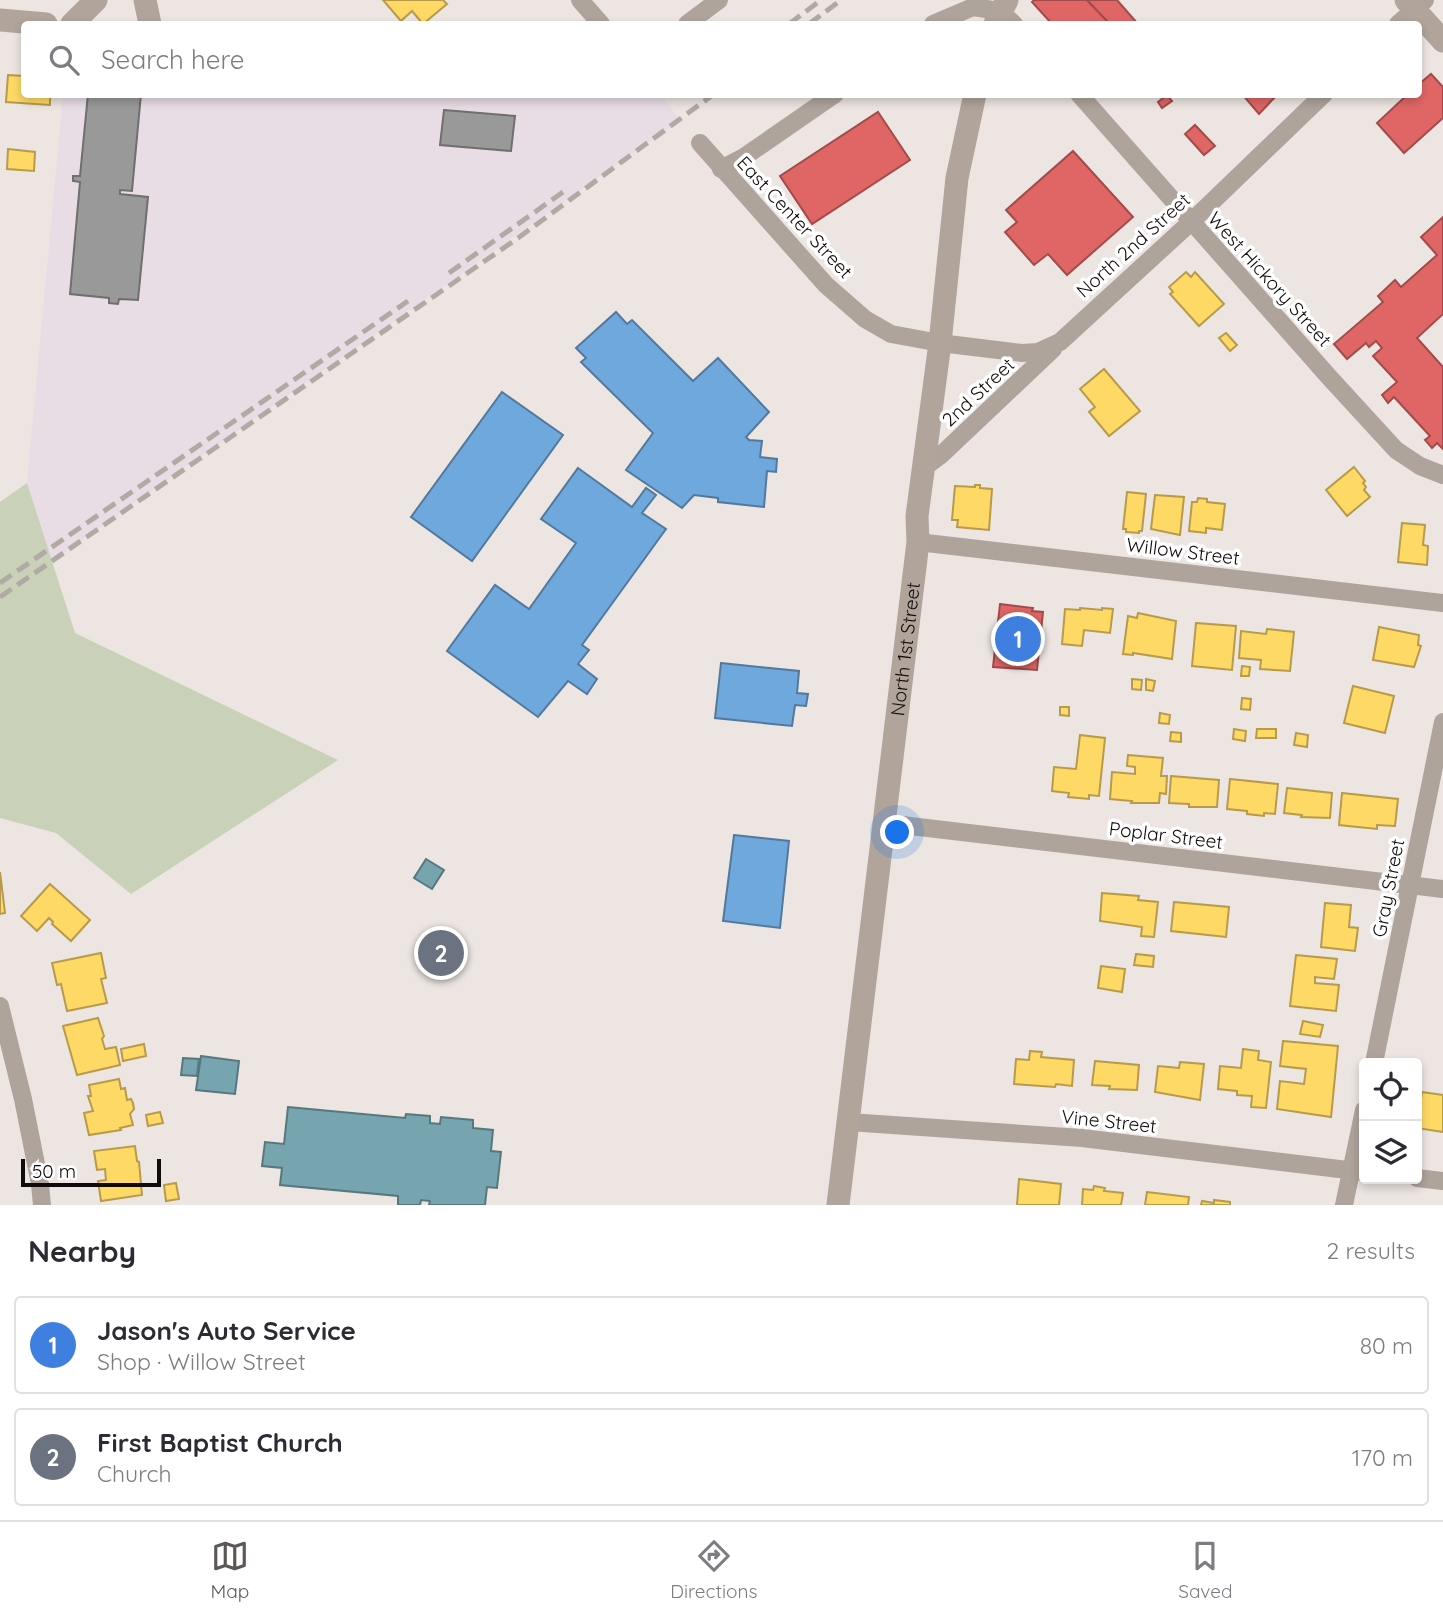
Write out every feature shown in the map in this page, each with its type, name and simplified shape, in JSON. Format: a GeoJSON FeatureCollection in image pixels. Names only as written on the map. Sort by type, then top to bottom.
{"type":"FeatureCollection","features":[{"type":"Feature","properties":{"kind":"main road"},"geometry":{"type":"LineString","coordinates":[[75,21],[96,0]]}},
{"type":"Feature","properties":{"kind":"main road"},"geometry":{"type":"LineString","coordinates":[[145,0],[149,21]]}},
{"type":"Feature","properties":{"kind":"main road"},"geometry":{"type":"LineString","coordinates":[[1411,8],[1443,41]]}},
{"type":"Feature","properties":{"kind":"main road"},"geometry":{"type":"LineString","coordinates":[[0,20],[21,22]]}},
{"type":"Feature","properties":{"kind":"main road","name":"North 1st Street"},"geometry":{"type":"LineString","coordinates":[[838,1205],[918,542],[917,516],[922,469],[940,343],[957,178],[974,98]]}},
{"type":"Feature","properties":{"kind":"street"},"geometry":{"type":"LineString","coordinates":[[580,0],[598,21]]}},
{"type":"Feature","properties":{"kind":"street"},"geometry":{"type":"LineString","coordinates":[[691,21],[719,0]]}},
{"type":"Feature","properties":{"kind":"street"},"geometry":{"type":"LineString","coordinates":[[940,21],[974,7],[1004,15]]}},
{"type":"Feature","properties":{"kind":"street"},"geometry":{"type":"LineString","coordinates":[[721,169],[744,157],[829,98]]}},
{"type":"Feature","properties":{"kind":"street","name":"West Hickory Street"},"geometry":{"type":"LineString","coordinates":[[1082,98],[1396,450],[1420,466],[1443,475]]}},
{"type":"Feature","properties":{"kind":"street","name":"North 2nd Street"},"geometry":{"type":"LineString","coordinates":[[940,343],[1022,353],[1038,352],[1060,342],[1191,222],[1320,98]]}},
{"type":"Feature","properties":{"kind":"street","name":"East Center Street"},"geometry":{"type":"LineString","coordinates":[[700,143],[802,261],[865,319],[891,334],[940,343]]}},
{"type":"Feature","properties":{"kind":"street","name":"2nd Street"},"geometry":{"type":"LineString","coordinates":[[922,469],[941,455],[1027,376],[1060,342]]}},
{"type":"Feature","properties":{"kind":"street","name":"Willow Street"},"geometry":{"type":"LineString","coordinates":[[918,542],[1443,603]]}},
{"type":"Feature","properties":{"kind":"street","name":"Gray Street"},"geometry":{"type":"LineString","coordinates":[[1375,1058],[1443,722]]}},
{"type":"Feature","properties":{"kind":"street","name":"Poplar Street"},"geometry":{"type":"LineString","coordinates":[[885,823],[1443,889]]}},
{"type":"Feature","properties":{"kind":"street"},"geometry":{"type":"LineString","coordinates":[[0,1006],[23,1099],[42,1205]]}},
{"type":"Feature","properties":{"kind":"street"},"geometry":{"type":"LineString","coordinates":[[1343,1205],[1358,1171],[1363,1121]]}},
{"type":"Feature","properties":{"kind":"street","name":"Vine Street"},"geometry":{"type":"LineString","coordinates":[[849,1122],[1082,1138],[1358,1171]]}},
{"type":"Feature","properties":{"kind":"street"},"geometry":{"type":"LineString","coordinates":[[1422,1179],[1443,1181]]}},
{"type":"Feature","properties":{"kind":"shaded area"},"geometry":{"type":"Polygon","coordinates":[[[63,98],[663,98],[680,120],[51,562],[27,483],[63,98]]]}},
{"type":"Feature","properties":{"kind":"green space"},"geometry":{"type":"Polygon","coordinates":[[[27,483],[75,633],[338,760],[131,894],[56,833],[0,818],[0,502],[27,483]]]}},
{"type":"Feature","properties":{"kind":"building: Homes"},"geometry":{"type":"Polygon","coordinates":[[[383,0],[443,0],[447,4],[427,21],[420,21],[412,11],[401,21],[383,0]]]}},
{"type":"Feature","properties":{"kind":"building: Homes"},"geometry":{"type":"Polygon","coordinates":[[[8,75],[21,76],[21,98],[50,98],[50,105],[6,102],[8,75]]]}},
{"type":"Feature","properties":{"kind":"building: Homes"},"geometry":{"type":"Polygon","coordinates":[[[8,149],[35,152],[34,171],[7,169],[8,149]]]}},
{"type":"Feature","properties":{"kind":"building: Homes"},"geometry":{"type":"Polygon","coordinates":[[[1186,272],[1191,277],[1195,272],[1224,304],[1199,326],[1170,294],[1173,292],[1169,287],[1186,272]]]}},
{"type":"Feature","properties":{"kind":"building: Homes"},"geometry":{"type":"Polygon","coordinates":[[[1226,333],[1237,345],[1230,351],[1219,338],[1226,333]]]}},
{"type":"Feature","properties":{"kind":"building: Homes"},"geometry":{"type":"Polygon","coordinates":[[[1104,369],[1140,411],[1109,436],[1089,412],[1095,407],[1080,389],[1104,369]]]}},
{"type":"Feature","properties":{"kind":"building: Homes"},"geometry":{"type":"Polygon","coordinates":[[[1354,467],[1365,481],[1364,490],[1370,497],[1347,516],[1326,490],[1354,467]]]}},
{"type":"Feature","properties":{"kind":"building: Homes"},"geometry":{"type":"Polygon","coordinates":[[[975,485],[992,489],[989,530],[957,527],[958,520],[952,520],[955,486],[975,485]]]}},
{"type":"Feature","properties":{"kind":"building: Homes"},"geometry":{"type":"Polygon","coordinates":[[[1127,492],[1146,494],[1142,531],[1139,533],[1126,532],[1126,529],[1123,529],[1127,492]]]}},
{"type":"Feature","properties":{"kind":"building: Homes"},"geometry":{"type":"Polygon","coordinates":[[[1155,495],[1184,497],[1180,535],[1151,529],[1155,495]]]}},
{"type":"Feature","properties":{"kind":"building: Homes"},"geometry":{"type":"Polygon","coordinates":[[[1198,498],[1225,504],[1222,530],[1206,528],[1206,533],[1189,531],[1192,502],[1197,502],[1198,498]]]}},
{"type":"Feature","properties":{"kind":"building: Homes"},"geometry":{"type":"Polygon","coordinates":[[[1402,523],[1425,525],[1423,545],[1428,546],[1427,565],[1398,562],[1402,523]]]}},
{"type":"Feature","properties":{"kind":"building: Homes"},"geometry":{"type":"Polygon","coordinates":[[[1065,609],[1113,609],[1110,633],[1084,630],[1082,646],[1062,644],[1065,609]]]}},
{"type":"Feature","properties":{"kind":"building: Homes"},"geometry":{"type":"Polygon","coordinates":[[[1138,613],[1176,621],[1172,659],[1123,654],[1128,616],[1137,618],[1138,613]]]}},
{"type":"Feature","properties":{"kind":"building: Homes"},"geometry":{"type":"Polygon","coordinates":[[[1196,623],[1236,626],[1232,670],[1192,666],[1196,623]]]}},
{"type":"Feature","properties":{"kind":"building: Homes"},"geometry":{"type":"Polygon","coordinates":[[[1379,627],[1419,635],[1418,645],[1421,646],[1414,667],[1373,660],[1379,627]]]}},
{"type":"Feature","properties":{"kind":"building: Homes"},"geometry":{"type":"Polygon","coordinates":[[[1267,629],[1294,632],[1290,671],[1260,669],[1261,660],[1239,658],[1241,631],[1266,634],[1267,629]]]}},
{"type":"Feature","properties":{"kind":"building: Homes"},"geometry":{"type":"Polygon","coordinates":[[[1242,666],[1250,667],[1249,676],[1241,676],[1242,666]]]}},
{"type":"Feature","properties":{"kind":"building: Homes"},"geometry":{"type":"Polygon","coordinates":[[[1132,679],[1142,680],[1141,690],[1132,689],[1132,679]]]}},
{"type":"Feature","properties":{"kind":"building: Homes"},"geometry":{"type":"Polygon","coordinates":[[[1146,679],[1155,681],[1153,691],[1146,690],[1146,679]]]}},
{"type":"Feature","properties":{"kind":"building: Homes"},"geometry":{"type":"Polygon","coordinates":[[[1353,686],[1394,696],[1385,733],[1344,723],[1353,686]]]}},
{"type":"Feature","properties":{"kind":"building: Homes"},"geometry":{"type":"Polygon","coordinates":[[[1242,698],[1251,699],[1250,710],[1241,709],[1242,698]]]}},
{"type":"Feature","properties":{"kind":"building: Homes"},"geometry":{"type":"Polygon","coordinates":[[[1060,707],[1069,707],[1069,716],[1060,715],[1060,707]]]}},
{"type":"Feature","properties":{"kind":"building: Homes"},"geometry":{"type":"Polygon","coordinates":[[[1160,713],[1170,715],[1169,724],[1159,723],[1160,713]]]}},
{"type":"Feature","properties":{"kind":"building: Homes"},"geometry":{"type":"Polygon","coordinates":[[[1234,729],[1246,731],[1245,741],[1233,739],[1234,729]]]}},
{"type":"Feature","properties":{"kind":"building: Homes"},"geometry":{"type":"Polygon","coordinates":[[[1257,729],[1276,729],[1276,738],[1256,738],[1257,729]]]}},
{"type":"Feature","properties":{"kind":"building: Homes"},"geometry":{"type":"Polygon","coordinates":[[[1171,732],[1181,733],[1181,742],[1170,741],[1171,732]]]}},
{"type":"Feature","properties":{"kind":"building: Homes"},"geometry":{"type":"Polygon","coordinates":[[[1296,733],[1308,735],[1307,747],[1294,745],[1296,733]]]}},
{"type":"Feature","properties":{"kind":"building: Homes"},"geometry":{"type":"Polygon","coordinates":[[[1080,735],[1105,738],[1099,796],[1089,795],[1089,799],[1068,797],[1069,793],[1052,791],[1054,767],[1076,769],[1080,735]]]}},
{"type":"Feature","properties":{"kind":"building: Homes"},"geometry":{"type":"Polygon","coordinates":[[[1128,755],[1163,758],[1161,776],[1167,776],[1166,794],[1160,793],[1159,803],[1131,803],[1132,801],[1110,799],[1112,772],[1135,774],[1135,767],[1127,766],[1128,755]]]}},
{"type":"Feature","properties":{"kind":"building: Homes"},"geometry":{"type":"Polygon","coordinates":[[[1171,776],[1219,780],[1217,807],[1189,807],[1189,804],[1169,803],[1171,776]]]}},
{"type":"Feature","properties":{"kind":"building: Homes"},"geometry":{"type":"Polygon","coordinates":[[[1230,779],[1278,784],[1275,814],[1264,813],[1264,816],[1227,809],[1230,779]]]}},
{"type":"Feature","properties":{"kind":"building: Homes"},"geometry":{"type":"Polygon","coordinates":[[[1287,788],[1332,793],[1330,818],[1301,817],[1302,815],[1284,813],[1287,788]]]}},
{"type":"Feature","properties":{"kind":"building: Homes"},"geometry":{"type":"Polygon","coordinates":[[[1342,793],[1398,799],[1395,826],[1377,825],[1377,829],[1339,825],[1342,793]]]}},
{"type":"Feature","properties":{"kind":"building: Homes"},"geometry":{"type":"Polygon","coordinates":[[[0,872],[5,913],[0,914],[0,872]]]}},
{"type":"Feature","properties":{"kind":"building: Homes"},"geometry":{"type":"Polygon","coordinates":[[[50,884],[90,920],[71,941],[49,918],[37,931],[21,916],[50,884]]]}},
{"type":"Feature","properties":{"kind":"building: Homes"},"geometry":{"type":"Polygon","coordinates":[[[1102,893],[1139,896],[1138,900],[1158,902],[1154,937],[1141,936],[1142,927],[1100,921],[1102,893]]]}},
{"type":"Feature","properties":{"kind":"building: Homes"},"geometry":{"type":"Polygon","coordinates":[[[1174,902],[1229,907],[1226,937],[1171,931],[1174,902]]]}},
{"type":"Feature","properties":{"kind":"building: Homes"},"geometry":{"type":"Polygon","coordinates":[[[1325,903],[1351,905],[1349,927],[1358,928],[1355,951],[1321,947],[1325,903]]]}},
{"type":"Feature","properties":{"kind":"building: Homes"},"geometry":{"type":"Polygon","coordinates":[[[101,953],[106,978],[101,979],[107,1003],[67,1011],[61,984],[57,985],[52,963],[101,953]]]}},
{"type":"Feature","properties":{"kind":"building: Homes"},"geometry":{"type":"Polygon","coordinates":[[[1136,954],[1154,956],[1153,967],[1134,965],[1136,954]]]}},
{"type":"Feature","properties":{"kind":"building: Homes"},"geometry":{"type":"Polygon","coordinates":[[[1296,955],[1337,959],[1334,979],[1315,977],[1315,983],[1339,985],[1336,1011],[1290,1006],[1296,955]]]}},
{"type":"Feature","properties":{"kind":"building: Homes"},"geometry":{"type":"Polygon","coordinates":[[[1101,966],[1125,969],[1122,992],[1098,988],[1101,966]]]}},
{"type":"Feature","properties":{"kind":"building: Homes"},"geometry":{"type":"Polygon","coordinates":[[[98,1018],[105,1049],[116,1047],[120,1065],[77,1075],[63,1026],[98,1018]]]}},
{"type":"Feature","properties":{"kind":"building: Homes"},"geometry":{"type":"Polygon","coordinates":[[[1303,1021],[1323,1025],[1320,1037],[1300,1034],[1303,1021]]]}},
{"type":"Feature","properties":{"kind":"building: Homes"},"geometry":{"type":"Polygon","coordinates":[[[1283,1041],[1338,1046],[1331,1117],[1277,1109],[1280,1081],[1304,1084],[1306,1069],[1280,1066],[1283,1041]]]}},
{"type":"Feature","properties":{"kind":"building: Homes"},"geometry":{"type":"Polygon","coordinates":[[[144,1044],[146,1056],[123,1061],[121,1049],[144,1044]]]}},
{"type":"Feature","properties":{"kind":"building: Homes"},"geometry":{"type":"Polygon","coordinates":[[[1243,1049],[1259,1051],[1258,1060],[1271,1062],[1266,1108],[1251,1107],[1252,1096],[1218,1089],[1220,1066],[1241,1068],[1243,1049]]]}},
{"type":"Feature","properties":{"kind":"building: Homes"},"geometry":{"type":"Polygon","coordinates":[[[1030,1051],[1042,1052],[1041,1057],[1074,1060],[1072,1086],[1014,1084],[1016,1059],[1029,1060],[1030,1051]]]}},
{"type":"Feature","properties":{"kind":"building: Homes"},"geometry":{"type":"Polygon","coordinates":[[[1095,1061],[1139,1065],[1137,1090],[1092,1085],[1095,1061]]]}},
{"type":"Feature","properties":{"kind":"building: Homes"},"geometry":{"type":"Polygon","coordinates":[[[1180,1062],[1204,1064],[1200,1100],[1155,1092],[1158,1066],[1179,1068],[1180,1062]]]}},
{"type":"Feature","properties":{"kind":"building: Homes"},"geometry":{"type":"Polygon","coordinates":[[[119,1079],[121,1089],[125,1088],[127,1100],[131,1099],[133,1103],[134,1109],[130,1114],[133,1125],[120,1128],[121,1130],[89,1135],[84,1113],[93,1111],[88,1096],[91,1096],[89,1085],[119,1079]]]}},
{"type":"Feature","properties":{"kind":"building: Homes"},"geometry":{"type":"Polygon","coordinates":[[[1422,1092],[1443,1095],[1443,1132],[1422,1129],[1422,1092]]]}},
{"type":"Feature","properties":{"kind":"building: Homes"},"geometry":{"type":"Polygon","coordinates":[[[160,1112],[163,1123],[148,1126],[146,1115],[160,1112]]]}},
{"type":"Feature","properties":{"kind":"building: Homes"},"geometry":{"type":"Polygon","coordinates":[[[135,1146],[142,1195],[101,1201],[98,1181],[106,1180],[105,1169],[97,1170],[94,1151],[135,1146]]]}},
{"type":"Feature","properties":{"kind":"building: Homes"},"geometry":{"type":"Polygon","coordinates":[[[1019,1179],[1061,1184],[1059,1205],[1017,1205],[1019,1179]]]}},
{"type":"Feature","properties":{"kind":"building: Homes"},"geometry":{"type":"Polygon","coordinates":[[[176,1183],[179,1199],[166,1201],[164,1185],[176,1183]]]}},
{"type":"Feature","properties":{"kind":"building: Homes"},"geometry":{"type":"Polygon","coordinates":[[[1094,1186],[1105,1188],[1104,1191],[1123,1193],[1121,1205],[1082,1205],[1083,1189],[1093,1190],[1094,1186]]]}},
{"type":"Feature","properties":{"kind":"building: Homes"},"geometry":{"type":"Polygon","coordinates":[[[1147,1192],[1189,1197],[1188,1205],[1145,1205],[1147,1192]]]}},
{"type":"Feature","properties":{"kind":"building: Homes"},"geometry":{"type":"Polygon","coordinates":[[[1214,1200],[1230,1202],[1230,1205],[1201,1205],[1202,1201],[1214,1203],[1214,1200]]]}},
{"type":"Feature","properties":{"kind":"building: Shops"},"geometry":{"type":"Polygon","coordinates":[[[1087,0],[1107,21],[1049,21],[1032,2],[1087,0]]]}},
{"type":"Feature","properties":{"kind":"building: Shops"},"geometry":{"type":"Polygon","coordinates":[[[1087,0],[1117,0],[1135,21],[1107,21],[1087,0]]]}},
{"type":"Feature","properties":{"kind":"building: Shops"},"geometry":{"type":"Polygon","coordinates":[[[1431,74],[1443,87],[1443,118],[1404,153],[1377,123],[1404,98],[1422,98],[1422,82],[1431,74]]]}},
{"type":"Feature","properties":{"kind":"building: Shops"},"geometry":{"type":"Polygon","coordinates":[[[1163,98],[1172,101],[1162,108],[1158,102],[1163,98]]]}},
{"type":"Feature","properties":{"kind":"building: Shops"},"geometry":{"type":"Polygon","coordinates":[[[1245,98],[1274,98],[1259,114],[1245,98]]]}},
{"type":"Feature","properties":{"kind":"building: Shops"},"geometry":{"type":"Polygon","coordinates":[[[878,112],[910,160],[812,224],[780,176],[878,112]]]}},
{"type":"Feature","properties":{"kind":"building: Shops"},"geometry":{"type":"Polygon","coordinates":[[[1195,125],[1215,146],[1204,155],[1185,134],[1195,125]]]}},
{"type":"Feature","properties":{"kind":"building: Shops"},"geometry":{"type":"Polygon","coordinates":[[[1073,151],[1133,217],[1067,275],[1048,254],[1034,265],[1005,232],[1017,222],[1006,210],[1073,151]]]}},
{"type":"Feature","properties":{"kind":"building: Shops"},"geometry":{"type":"Polygon","coordinates":[[[1443,217],[1443,314],[1417,338],[1443,367],[1443,449],[1437,443],[1432,448],[1425,440],[1430,436],[1394,397],[1388,403],[1382,395],[1397,382],[1373,356],[1382,348],[1376,341],[1369,347],[1366,343],[1347,359],[1334,344],[1383,302],[1378,296],[1395,280],[1401,287],[1437,255],[1421,237],[1443,217]]]}},
{"type":"Feature","properties":{"kind":"building: Shops"},"geometry":{"type":"Polygon","coordinates":[[[1000,604],[1033,608],[1032,611],[1043,612],[1037,670],[993,667],[1000,604]]]}},
{"type":"Feature","properties":{"kind":"building: Schools"},"geometry":{"type":"Polygon","coordinates":[[[616,312],[627,324],[632,320],[693,381],[718,358],[769,412],[746,437],[749,440],[762,441],[760,457],[777,459],[776,472],[767,471],[764,507],[718,502],[718,498],[694,495],[682,508],[626,470],[653,433],[581,362],[586,358],[576,348],[616,312]]]}},
{"type":"Feature","properties":{"kind":"building: Schools"},"geometry":{"type":"Polygon","coordinates":[[[502,392],[563,435],[472,561],[411,517],[502,392]]]}},
{"type":"Feature","properties":{"kind":"building: Schools"},"geometry":{"type":"Polygon","coordinates":[[[578,468],[632,507],[646,488],[656,495],[642,513],[666,529],[582,645],[589,650],[578,664],[597,679],[587,694],[568,681],[538,717],[447,651],[495,585],[529,609],[576,543],[541,519],[578,468]]]}},
{"type":"Feature","properties":{"kind":"building: Schools"},"geometry":{"type":"Polygon","coordinates":[[[721,663],[799,671],[797,693],[808,694],[806,706],[795,705],[792,726],[715,718],[721,663]]]}},
{"type":"Feature","properties":{"kind":"building: Schools"},"geometry":{"type":"Polygon","coordinates":[[[734,835],[789,841],[780,928],[723,921],[734,835]]]}},
{"type":"Feature","properties":{"kind":"building: Public"},"geometry":{"type":"Polygon","coordinates":[[[426,859],[444,870],[432,889],[414,878],[426,859]]]}},
{"type":"Feature","properties":{"kind":"building: Public"},"geometry":{"type":"Polygon","coordinates":[[[201,1056],[239,1061],[235,1094],[196,1090],[201,1056]]]}},
{"type":"Feature","properties":{"kind":"building: Public"},"geometry":{"type":"Polygon","coordinates":[[[183,1058],[199,1059],[197,1076],[181,1075],[183,1058]]]}},
{"type":"Feature","properties":{"kind":"building: Public"},"geometry":{"type":"Polygon","coordinates":[[[288,1107],[405,1118],[406,1114],[430,1116],[430,1123],[440,1124],[441,1117],[473,1120],[473,1128],[493,1130],[491,1151],[501,1152],[497,1188],[487,1187],[485,1205],[429,1205],[430,1201],[421,1200],[420,1205],[398,1205],[398,1196],[280,1185],[282,1168],[262,1166],[265,1142],[284,1144],[288,1107]]]}},
{"type":"Feature","properties":{"kind":"building: Industry"},"geometry":{"type":"Polygon","coordinates":[[[88,98],[141,98],[132,191],[120,190],[120,194],[148,197],[138,300],[119,299],[118,304],[109,303],[109,298],[70,294],[80,182],[73,181],[73,176],[80,176],[88,98]]]}},
{"type":"Feature","properties":{"kind":"building: Industry"},"geometry":{"type":"Polygon","coordinates":[[[444,110],[515,116],[511,151],[440,145],[444,110]]]}},
{"type":"Feature","properties":{"kind":"railway"},"geometry":{"type":"LineString","coordinates":[[793,21],[821,0]]}},
{"type":"Feature","properties":{"kind":"railway"},"geometry":{"type":"LineString","coordinates":[[813,21],[841,0]]}},
{"type":"Feature","properties":{"kind":"railway"},"geometry":{"type":"LineString","coordinates":[[0,597],[518,238],[709,98]]}},
{"type":"Feature","properties":{"kind":"railway"},"geometry":{"type":"LineString","coordinates":[[449,273],[563,192]]}},
{"type":"Feature","properties":{"kind":"railway"},"geometry":{"type":"LineString","coordinates":[[0,583],[408,301]]}},
{"type":"Feature","properties":{"kind":"place","name":"Jason's Auto Service"},"geometry":{"type":"Point","coordinates":[1018,639]}},
{"type":"Feature","properties":{"kind":"place","name":"First Baptist Church"},"geometry":{"type":"Point","coordinates":[441,953]}}]}
